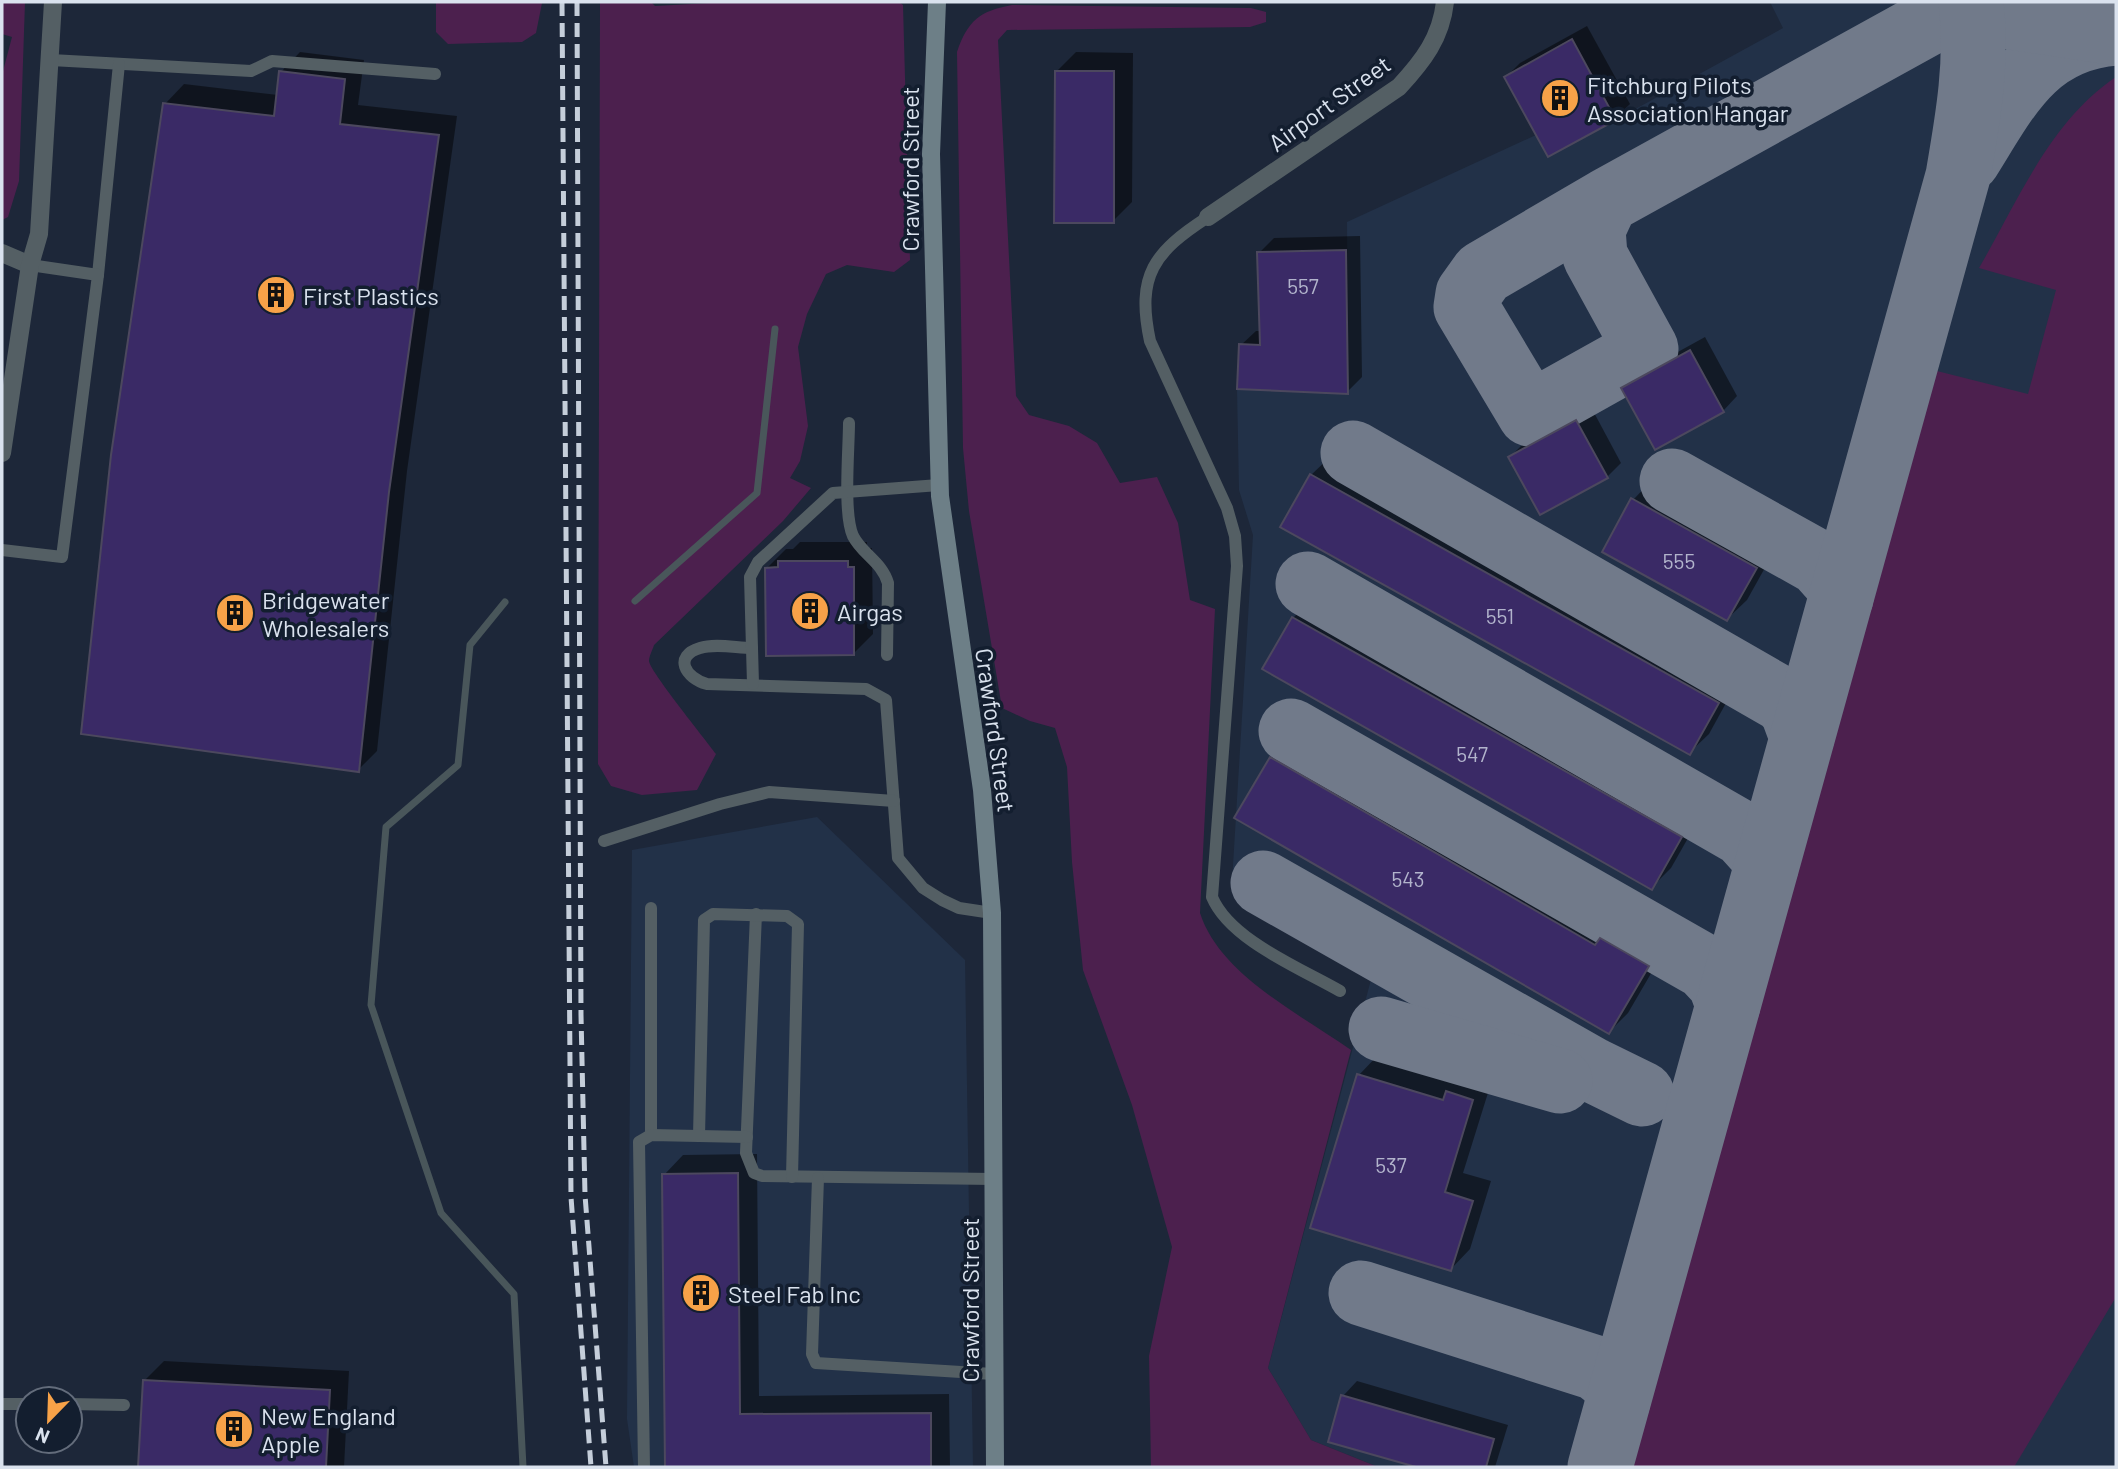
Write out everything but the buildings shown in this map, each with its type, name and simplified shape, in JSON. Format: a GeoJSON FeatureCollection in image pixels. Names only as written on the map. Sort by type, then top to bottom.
{"type":"FeatureCollection","features":[{"type":"Feature","properties":{"kind":"main road","name":"Crawford Street"},"geometry":{"type":"LineString","coordinates":[[937,2],[931,154],[939,485],[982,790],[992,913],[995,1467]]}},
{"type":"Feature","properties":{"kind":"street"},"geometry":{"type":"LineString","coordinates":[[2,453],[30,265],[39,234],[54,2]]}},
{"type":"Feature","properties":{"kind":"street","name":"Airport Street"},"geometry":{"type":"LineString","coordinates":[[1208,217],[1399,87],[1424,59],[1435,40],[1445,2]]}},
{"type":"Feature","properties":{"kind":"street"},"geometry":{"type":"LineString","coordinates":[[2,253],[30,265]]}},
{"type":"Feature","properties":{"kind":"lane"},"geometry":{"type":"LineString","coordinates":[[51,61],[251,71],[272,61],[435,74]]}},
{"type":"Feature","properties":{"kind":"lane"},"geometry":{"type":"LineString","coordinates":[[2,550],[62,557],[98,275],[120,64]]}},
{"type":"Feature","properties":{"kind":"lane"},"geometry":{"type":"LineString","coordinates":[[1208,217],[1173,240],[1160,255],[1145,292],[1144,314],[1150,341],[1227,508],[1235,536],[1237,566],[1212,897],[1219,915],[1239,932],[1340,991]]}},
{"type":"Feature","properties":{"kind":"lane"},"geometry":{"type":"LineString","coordinates":[[30,265],[98,275]]}},
{"type":"Feature","properties":{"kind":"lane"},"geometry":{"type":"LineString","coordinates":[[849,422],[852,533],[880,564],[888,583],[887,654]]}},
{"type":"Feature","properties":{"kind":"lane"},"geometry":{"type":"LineString","coordinates":[[752,684],[750,577],[753,569],[827,497],[849,490],[939,485]]}},
{"type":"Feature","properties":{"kind":"lane"},"geometry":{"type":"LineString","coordinates":[[752,648],[703,646],[694,651],[684,665],[686,673],[700,682],[866,689],[883,696],[886,700],[898,858],[923,888],[942,900],[959,908],[992,913]]}},
{"type":"Feature","properties":{"kind":"lane"},"geometry":{"type":"LineString","coordinates":[[604,841],[720,804],[769,792],[894,801]]}},
{"type":"Feature","properties":{"kind":"lane"},"geometry":{"type":"LineString","coordinates":[[651,908],[651,1135]]}},
{"type":"Feature","properties":{"kind":"lane"},"geometry":{"type":"LineString","coordinates":[[699,1136],[704,920],[713,914],[787,916],[798,924],[792,1177]]}},
{"type":"Feature","properties":{"kind":"lane"},"geometry":{"type":"LineString","coordinates":[[755,914],[746,1153],[754,1173],[818,1178],[994,1179]]}},
{"type":"Feature","properties":{"kind":"lane"},"geometry":{"type":"LineString","coordinates":[[644,1467],[639,1142],[651,1135],[747,1137]]}},
{"type":"Feature","properties":{"kind":"lane"},"geometry":{"type":"LineString","coordinates":[[818,1178],[812,1354],[816,1363],[993,1374]]}},
{"type":"Feature","properties":{"kind":"lane"},"geometry":{"type":"LineString","coordinates":[[84,1404],[124,1405]]}},
{"type":"Feature","properties":{"kind":"shaded area"},"geometry":{"type":"Polygon","coordinates":[[[2,2],[25,2],[19,181],[8,217],[2,220],[2,75],[12,37],[2,34],[2,2]]]}},
{"type":"Feature","properties":{"kind":"shaded area"},"geometry":{"type":"Polygon","coordinates":[[[436,2],[542,3],[536,33],[522,42],[448,44],[436,32],[436,2]]]}},
{"type":"Feature","properties":{"kind":"shaded area"},"geometry":{"type":"Polygon","coordinates":[[[600,2],[651,2],[655,6],[728,2],[899,2],[903,5],[910,260],[894,272],[847,265],[826,274],[807,314],[798,347],[808,426],[800,461],[790,478],[811,488],[783,521],[654,645],[649,659],[651,667],[716,754],[697,790],[642,795],[611,786],[598,764],[600,2]]]}},
{"type":"Feature","properties":{"kind":"shaded area"},"geometry":{"type":"Polygon","coordinates":[[[1770,2],[2116,2],[2116,1467],[1378,1467],[1311,1440],[1268,1368],[1373,972],[1247,906],[1232,882],[1253,535],[1239,490],[1237,389],[1348,393],[1347,222],[1536,135],[1548,157],[1783,28],[1770,2]]]}},
{"type":"Feature","properties":{"kind":"shaded area"},"geometry":{"type":"Polygon","coordinates":[[[1012,5],[1251,8],[1266,12],[1266,22],[1250,27],[1007,30],[998,40],[1016,396],[1029,415],[1069,426],[1097,443],[1120,483],[1157,477],[1178,523],[1190,600],[1215,609],[1200,913],[1210,935],[1225,956],[1243,974],[1286,1007],[1351,1050],[1268,1368],[1311,1440],[1378,1467],[1151,1467],[1149,1356],[1172,1247],[1132,1105],[1083,970],[1072,862],[1067,767],[1055,728],[1030,721],[1002,708],[969,511],[963,448],[957,52],[966,32],[977,19],[991,10],[1012,5]]]}},
{"type":"Feature","properties":{"kind":"shaded area"},"geometry":{"type":"Polygon","coordinates":[[[2116,77],[2116,1297],[2014,1467],[1632,1467],[1937,371],[2028,394],[2056,290],[1979,268],[2037,164],[2054,139],[2093,95],[2116,77]]]}},
{"type":"Feature","properties":{"kind":"shaded area"},"geometry":{"type":"Polygon","coordinates":[[[817,817],[965,960],[973,1467],[634,1467],[627,1419],[632,850],[817,817]]]}},
{"type":"Feature","properties":{"kind":"waterway"},"geometry":{"type":"LineString","coordinates":[[635,601],[757,493],[775,329]]}},
{"type":"Feature","properties":{"kind":"waterway"},"geometry":{"type":"LineString","coordinates":[[505,602],[470,645],[458,765],[386,827],[371,1005],[441,1213],[514,1294],[523,1467]]}},
{"type":"Feature","properties":{"kind":"taxiway"},"geometry":{"type":"LineString","coordinates":[[1600,1467],[1958,176],[1973,68],[1971,2]]}},
{"type":"Feature","properties":{"kind":"taxiway"},"geometry":{"type":"LineString","coordinates":[[1606,201],[1593,229],[1595,256],[1646,349],[1530,414],[1466,307],[1468,294],[1483,273],[1606,201],[1939,17],[1958,11],[1972,11],[2115,33]]}},
{"type":"Feature","properties":{"kind":"taxiway"},"geometry":{"type":"LineString","coordinates":[[1968,160],[2010,94],[2043,59],[2088,38],[2116,33]]}},
{"type":"Feature","properties":{"kind":"taxiway"},"geometry":{"type":"LineString","coordinates":[[1353,453],[1783,700],[1792,710],[1802,737]]}},
{"type":"Feature","properties":{"kind":"taxiway"},"geometry":{"type":"LineString","coordinates":[[1672,481],[1819,563],[1836,582],[1841,598]]}},
{"type":"Feature","properties":{"kind":"taxiway"},"geometry":{"type":"LineString","coordinates":[[1308,584],[1743,834],[1762,855],[1766,867]]}},
{"type":"Feature","properties":{"kind":"taxiway"},"geometry":{"type":"LineString","coordinates":[[1291,731],[1705,967],[1720,983],[1728,1005]]}},
{"type":"Feature","properties":{"kind":"taxiway"},"geometry":{"type":"LineString","coordinates":[[1263,883],[1593,1070],[1642,1094]]}},
{"type":"Feature","properties":{"kind":"taxiway"},"geometry":{"type":"LineString","coordinates":[[1381,1029],[1560,1081]]}},
{"type":"Feature","properties":{"kind":"taxiway"},"geometry":{"type":"LineString","coordinates":[[1361,1293],[1596,1368],[1614,1382],[1618,1401]]}},
{"type":"Feature","properties":{"kind":"railway"},"geometry":{"type":"LineString","coordinates":[[562,2],[571,1197],[591,1467]]}},
{"type":"Feature","properties":{"kind":"railway"},"geometry":{"type":"LineString","coordinates":[[577,2],[581,1015],[585,1195],[606,1467]]}},
{"type":"Feature","properties":{"kind":"place","name":"Fitchburg Pilots Association Hangar"},"geometry":{"type":"Point","coordinates":[1560,98]}},
{"type":"Feature","properties":{"kind":"place","name":"First Plastics"},"geometry":{"type":"Point","coordinates":[276,295]}},
{"type":"Feature","properties":{"kind":"place","name":"Airgas"},"geometry":{"type":"Point","coordinates":[810,611]}},
{"type":"Feature","properties":{"kind":"place","name":"Bridgewater Wholesalers"},"geometry":{"type":"Point","coordinates":[235,613]}},
{"type":"Feature","properties":{"kind":"place","name":"Steel Fab Inc"},"geometry":{"type":"Point","coordinates":[701,1293]}},
{"type":"Feature","properties":{"kind":"place","name":"New England Apple"},"geometry":{"type":"Point","coordinates":[234,1429]}}]}
